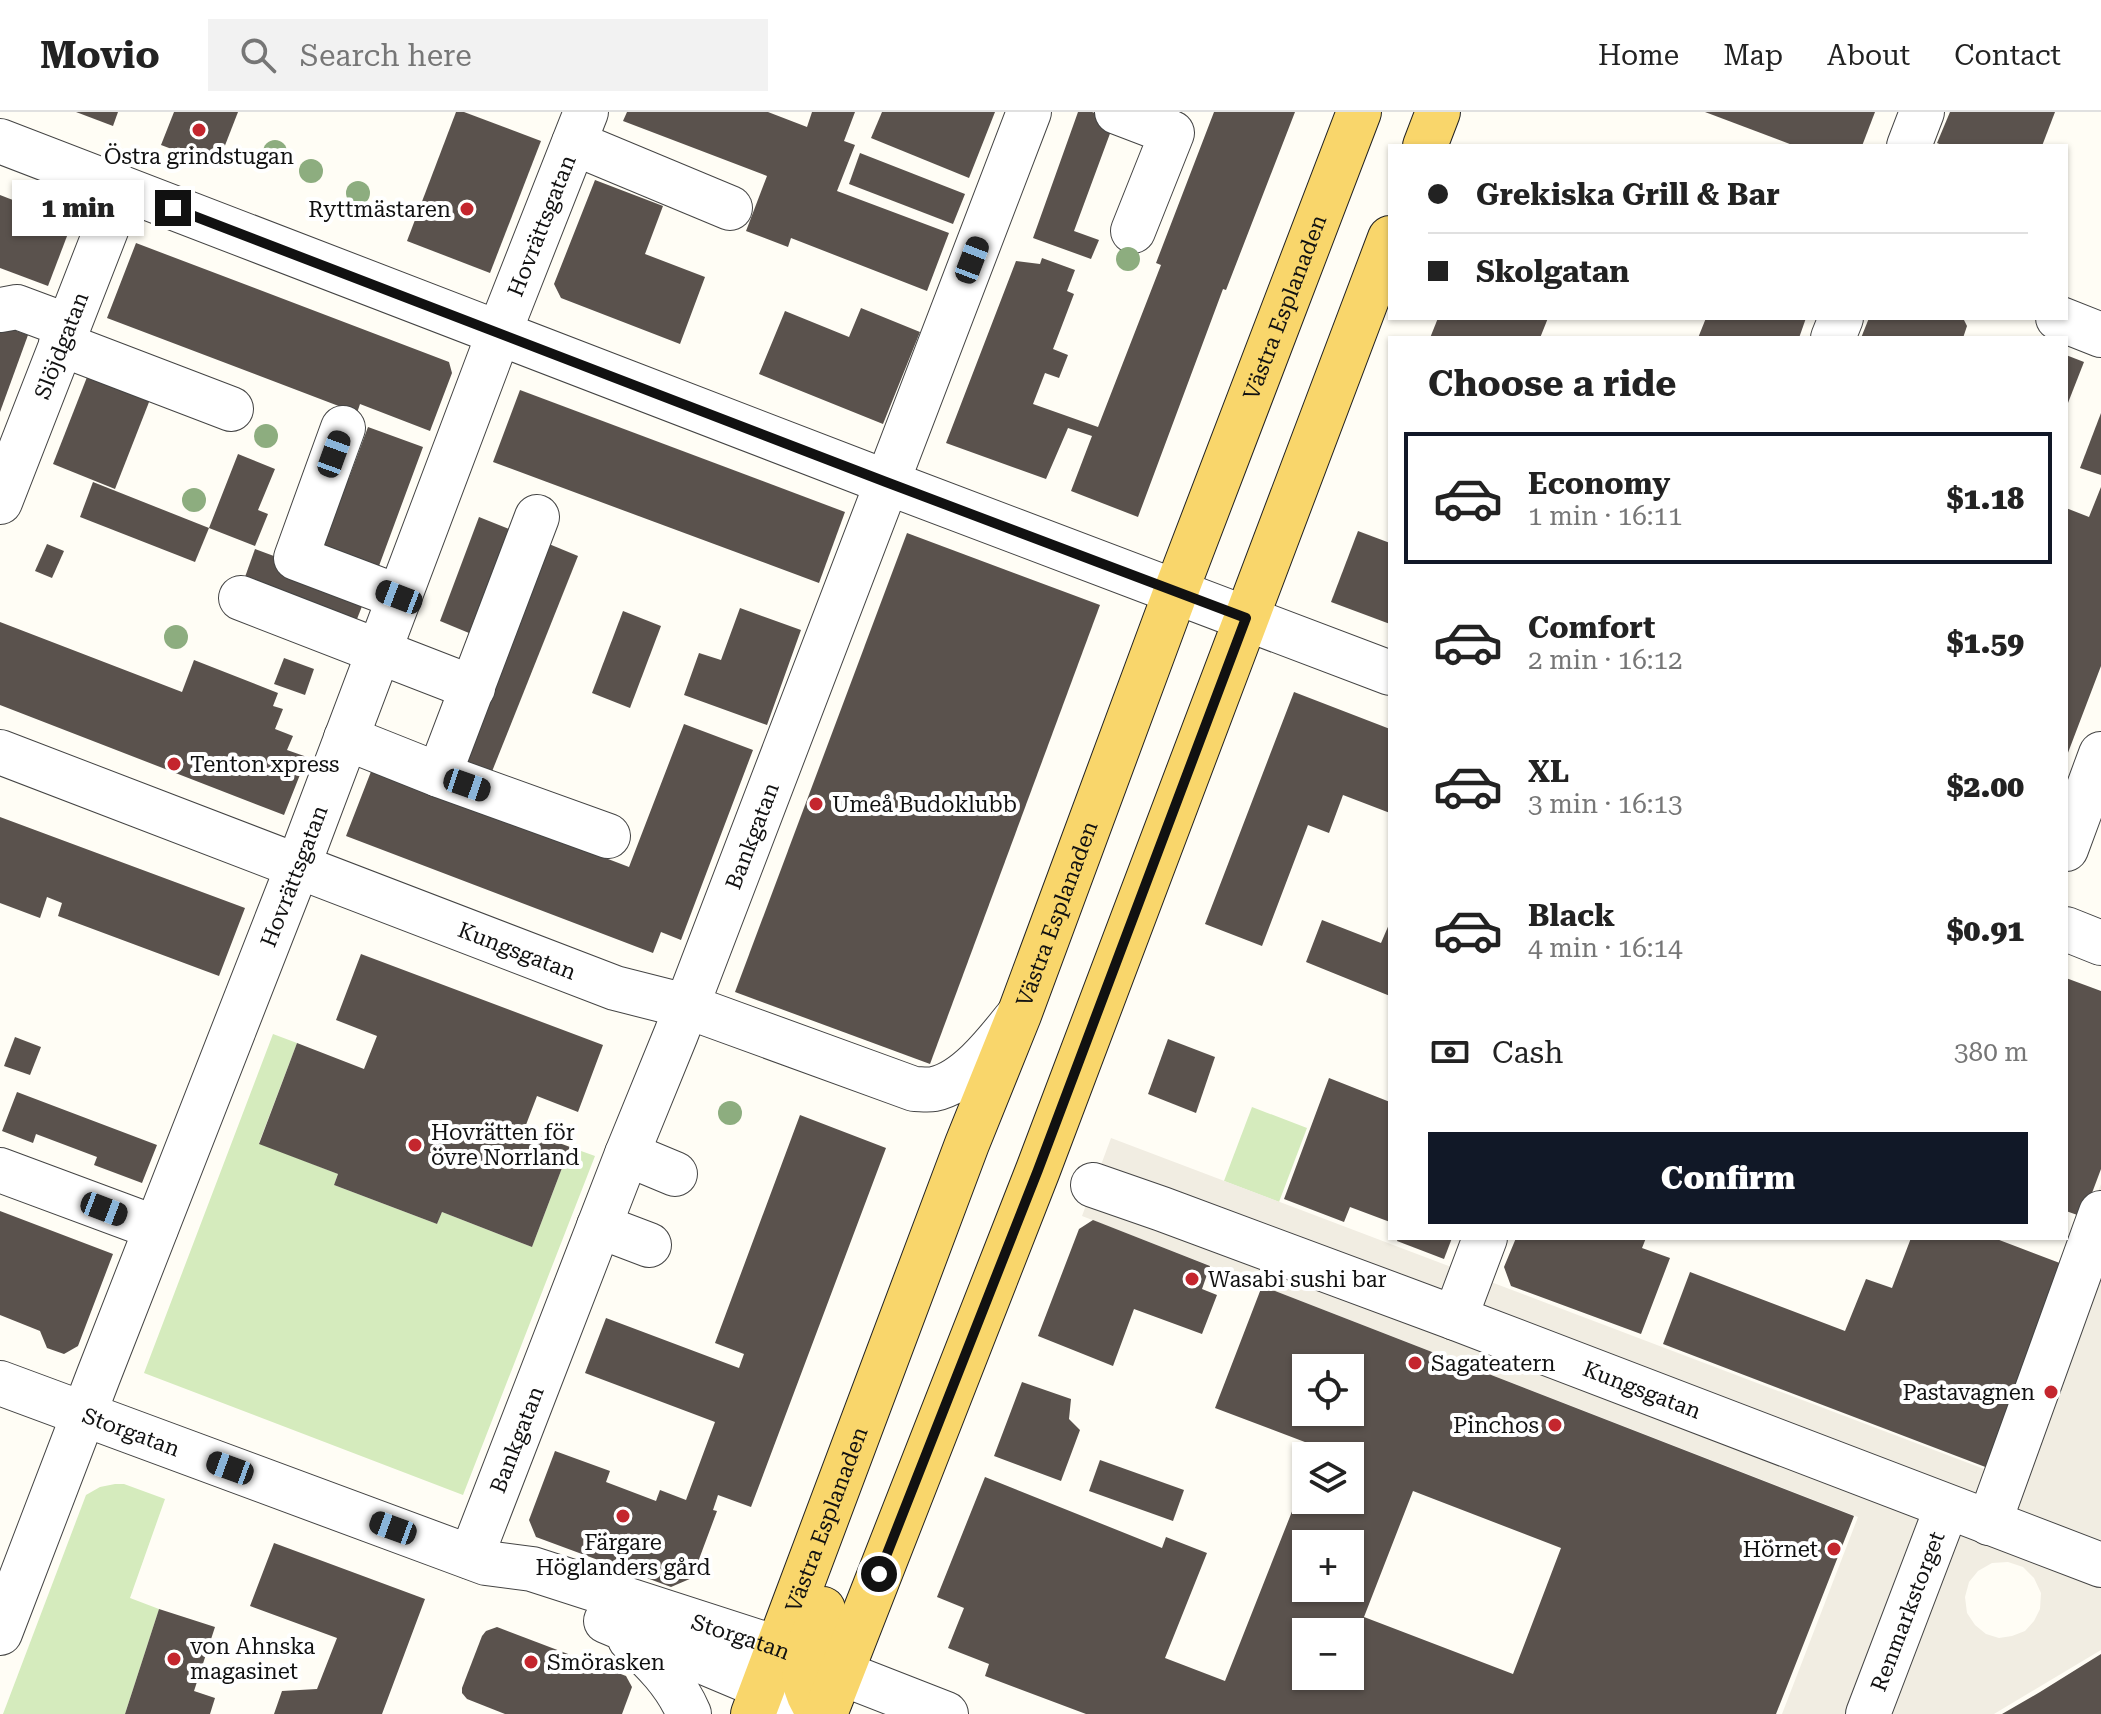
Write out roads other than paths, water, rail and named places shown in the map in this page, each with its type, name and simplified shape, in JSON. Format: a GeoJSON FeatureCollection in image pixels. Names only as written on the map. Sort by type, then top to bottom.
{"type":"FeatureCollection","features":[{"type":"Feature","properties":{"kind":"main road","name":"Västra Esplanaden"},"geometry":{"type":"LineString","coordinates":[[787,1677],[852,1454],[1359,112]]}},
{"type":"Feature","properties":{"kind":"main road"},"geometry":{"type":"LineString","coordinates":[[1426,144],[1438,112]]}},
{"type":"Feature","properties":{"kind":"main road","name":"Västra Esplanaden"},"geometry":{"type":"LineString","coordinates":[[787,1677],[1038,1170],[1388,243]]}},
{"type":"Feature","properties":{"kind":"main road","name":"Västra Esplanaden"},"geometry":{"type":"LineString","coordinates":[[787,1677],[821,1714]]}},
{"type":"Feature","properties":{"kind":"street","name":"Bankgatan"},"geometry":{"type":"LineString","coordinates":[[479,1560],[599,1226],[1029,112]]}},
{"type":"Feature","properties":{"kind":"street"},"geometry":{"type":"LineString","coordinates":[[1117,112],[1172,133],[1133,231]]}},
{"type":"Feature","properties":{"kind":"street"},"geometry":{"type":"LineString","coordinates":[[1910,144],[1922,112]]}},
{"type":"Feature","properties":{"kind":"street"},"geometry":{"type":"LineString","coordinates":[[580,128],[730,208]]}},
{"type":"Feature","properties":{"kind":"street","name":"Hovrättsgatan"},"geometry":{"type":"LineString","coordinates":[[0,1633],[580,128]]}},
{"type":"Feature","properties":{"kind":"street"},"geometry":{"type":"LineString","coordinates":[[0,141],[1388,672]]}},
{"type":"Feature","properties":{"kind":"street","name":"Slöjdgatan"},"geometry":{"type":"LineString","coordinates":[[0,502],[122,189]]}},
{"type":"Feature","properties":{"kind":"street"},"geometry":{"type":"LineString","coordinates":[[0,310],[17,307],[65,335],[231,409]]}},
{"type":"Feature","properties":{"kind":"street"},"geometry":{"type":"LineString","coordinates":[[2063,320],[2101,335]]}},
{"type":"Feature","properties":{"kind":"street"},"geometry":{"type":"LineString","coordinates":[[343,428],[296,558],[399,597]]}},
{"type":"Feature","properties":{"kind":"street"},"geometry":{"type":"LineString","coordinates":[[439,775],[537,517]]}},
{"type":"Feature","properties":{"kind":"street"},"geometry":{"type":"LineString","coordinates":[[241,598],[473,688]]}},
{"type":"Feature","properties":{"kind":"street"},"geometry":{"type":"LineString","coordinates":[[346,738],[608,836]]}},
{"type":"Feature","properties":{"kind":"street","name":"Kungsgatan"},"geometry":{"type":"LineString","coordinates":[[0,752],[615,988],[686,1006],[914,1089],[934,1089],[954,1080],[985,1055],[1019,1015]]}},
{"type":"Feature","properties":{"kind":"street"},"geometry":{"type":"LineString","coordinates":[[2068,844],[2101,754]]}},
{"type":"Feature","properties":{"kind":"street"},"geometry":{"type":"LineString","coordinates":[[2068,930],[2101,943]]}},
{"type":"Feature","properties":{"kind":"street"},"geometry":{"type":"LineString","coordinates":[[627,1154],[675,1174]]}},
{"type":"Feature","properties":{"kind":"street"},"geometry":{"type":"LineString","coordinates":[[0,1170],[156,1228]]}},
{"type":"Feature","properties":{"kind":"street","name":"Kungsgatan"},"geometry":{"type":"LineString","coordinates":[[1093,1185],[1455,1318],[2101,1565]]}},
{"type":"Feature","properties":{"kind":"street"},"geometry":{"type":"LineString","coordinates":[[1989,1523],[2101,1213]]}},
{"type":"Feature","properties":{"kind":"street"},"geometry":{"type":"LineString","coordinates":[[599,1226],[649,1245]]}},
{"type":"Feature","properties":{"kind":"street"},"geometry":{"type":"LineString","coordinates":[[1455,1318],[1484,1240]]}},
{"type":"Feature","properties":{"kind":"street","name":"Storgatan"},"geometry":{"type":"LineString","coordinates":[[0,1383],[479,1560],[532,1569],[787,1677],[821,1714]]}},
{"type":"Feature","properties":{"kind":"street","name":"Renmarkstorget"},"geometry":{"type":"LineString","coordinates":[[1868,1714],[1947,1507]]}},
{"type":"Feature","properties":{"kind":"street","name":"Storgatan"},"geometry":{"type":"LineString","coordinates":[[479,1560],[523,1591],[613,1624],[787,1677],[946,1714]]}},
{"type":"Feature","properties":{"kind":"street","name":"Storgatan"},"geometry":{"type":"LineString","coordinates":[[613,1624],[660,1666],[680,1694],[689,1714]]}},
{"type":"Feature","properties":{"kind":"place","name":"Östra grindstugan"},"geometry":{"type":"Point","coordinates":[199,130]}},
{"type":"Feature","properties":{"kind":"place","name":"Ryttmästaren"},"geometry":{"type":"Point","coordinates":[467,209]}},
{"type":"Feature","properties":{"kind":"place","name":"Tenton xpress"},"geometry":{"type":"Point","coordinates":[174,764]}},
{"type":"Feature","properties":{"kind":"place","name":"Umeå Budoklubb"},"geometry":{"type":"Point","coordinates":[816,804]}},
{"type":"Feature","properties":{"kind":"place","name":"Hovrätten för övre Norrland"},"geometry":{"type":"Point","coordinates":[415,1145]}},
{"type":"Feature","properties":{"kind":"place","name":"Wasabi sushi bar"},"geometry":{"type":"Point","coordinates":[1192,1279]}},
{"type":"Feature","properties":{"kind":"place","name":"Sagateatern"},"geometry":{"type":"Point","coordinates":[1415,1363]}},
{"type":"Feature","properties":{"kind":"place","name":"Pastavagnen"},"geometry":{"type":"Point","coordinates":[2051,1392]}},
{"type":"Feature","properties":{"kind":"place","name":"Pinchos"},"geometry":{"type":"Point","coordinates":[1555,1425]}},
{"type":"Feature","properties":{"kind":"place","name":"Färgare Höglanders gård"},"geometry":{"type":"Point","coordinates":[623,1516]}},
{"type":"Feature","properties":{"kind":"place","name":"Hörnet"},"geometry":{"type":"Point","coordinates":[1834,1549]}},
{"type":"Feature","properties":{"kind":"place","name":"von Ahnska magasinet"},"geometry":{"type":"Point","coordinates":[174,1659]}},
{"type":"Feature","properties":{"kind":"place","name":"Smörasken"},"geometry":{"type":"Point","coordinates":[531,1662]}}]}
